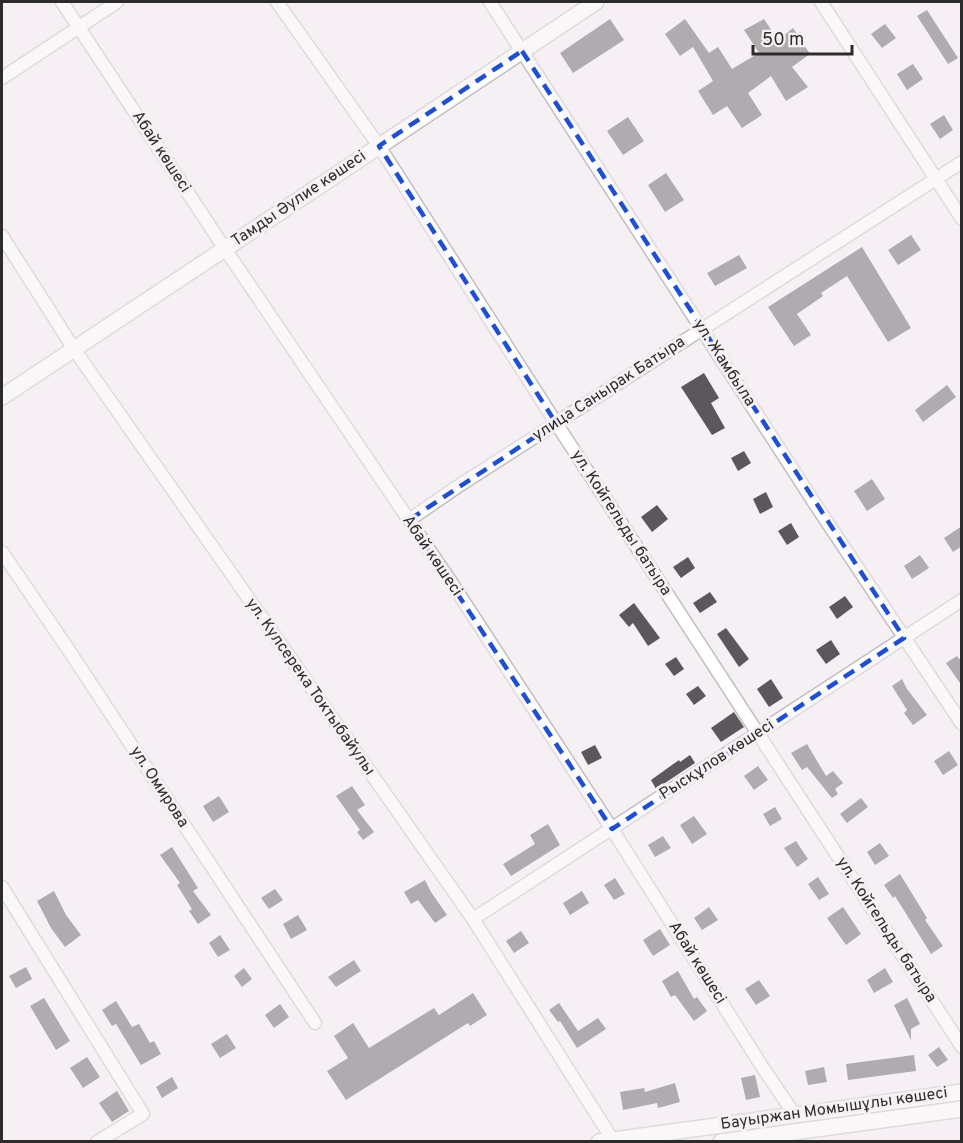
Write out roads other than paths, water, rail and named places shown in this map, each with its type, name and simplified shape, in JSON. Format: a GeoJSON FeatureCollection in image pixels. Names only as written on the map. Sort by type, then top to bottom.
{"type":"FeatureCollection","features":[{"type":"Feature","properties":{"kind":"street","name":"Абай көшесі"},"geometry":{"type":"LineString","coordinates":[[62,2],[225,249],[409,520],[612,829],[795,1115]]}},
{"type":"Feature","properties":{"kind":"street"},"geometry":{"type":"LineString","coordinates":[[2,78],[117,2]]}},
{"type":"Feature","properties":{"kind":"street","name":"ул. Койгельды батыра"},"geometry":{"type":"LineString","coordinates":[[277,2],[379,146],[556,423],[962,1047]]}},
{"type":"Feature","properties":{"kind":"street","name":"ул. Жамбыла"},"geometry":{"type":"LineString","coordinates":[[490,2],[904,638],[962,723]]}},
{"type":"Feature","properties":{"kind":"street","name":"Тамды Әулие көшесі"},"geometry":{"type":"LineString","coordinates":[[2,397],[596,2]]}},
{"type":"Feature","properties":{"kind":"street"},"geometry":{"type":"LineString","coordinates":[[821,2],[962,219]]}},
{"type":"Feature","properties":{"kind":"street","name":"улица Санырак Батыра"},"geometry":{"type":"LineString","coordinates":[[409,520],[962,162]]}},
{"type":"Feature","properties":{"kind":"street","name":"ул. Кулсерека Токтыбайулы"},"geometry":{"type":"LineString","coordinates":[[2,236],[74,349],[473,919],[609,1141]]}},
{"type":"Feature","properties":{"kind":"street","name":"ул. Омирова"},"geometry":{"type":"LineString","coordinates":[[2,552],[315,1023]]}},
{"type":"Feature","properties":{"kind":"street","name":"Рысқұлов көшесі"},"geometry":{"type":"LineString","coordinates":[[473,919],[962,600]]}},
{"type":"Feature","properties":{"kind":"street"},"geometry":{"type":"LineString","coordinates":[[2,887],[143,1114],[97,1142]]}},
{"type":"Feature","properties":{"kind":"street","name":"Бауыржан Момышұлы көшесі"},"geometry":{"type":"LineString","coordinates":[[609,1141],[962,1092]]}},
{"type":"Feature","properties":{"kind":"street","name":"Бауыржан Момышұлы көшесі"},"geometry":{"type":"LineString","coordinates":[[721,1142],[962,1108]]}}]}
